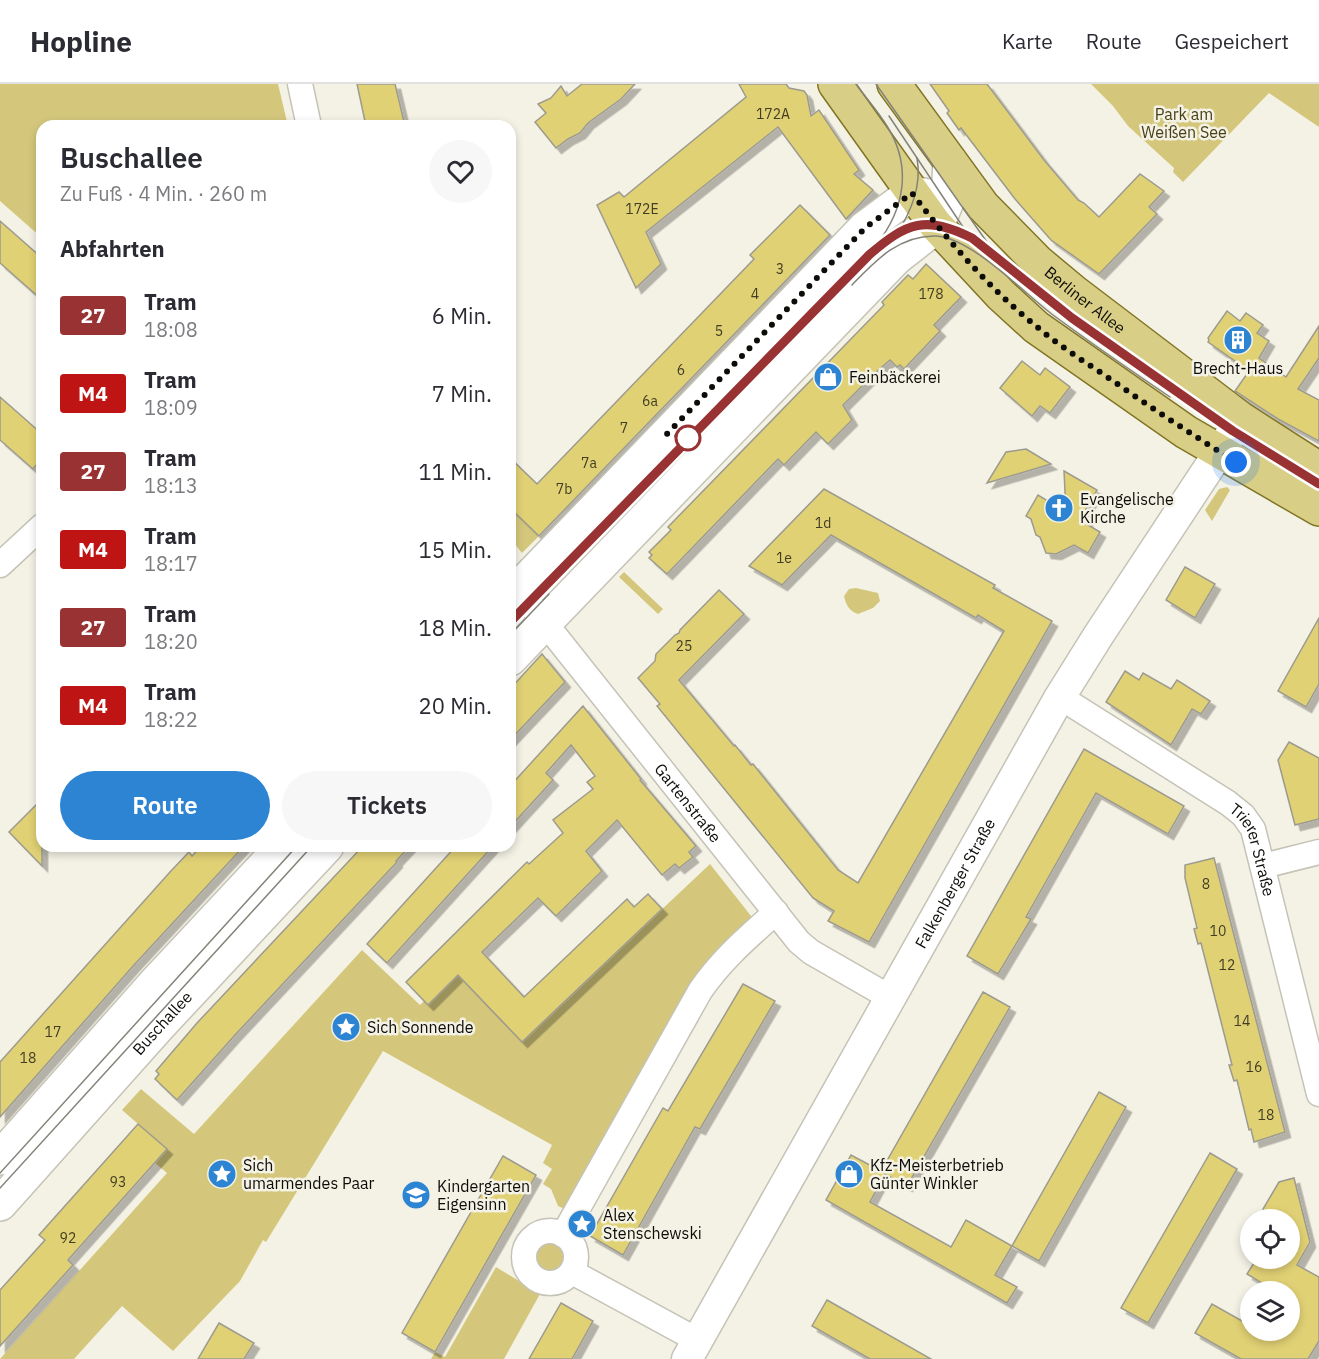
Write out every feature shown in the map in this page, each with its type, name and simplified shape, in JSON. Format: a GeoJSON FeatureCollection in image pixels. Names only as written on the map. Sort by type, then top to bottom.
{"type":"FeatureCollection","features":[{"type":"Feature","properties":{"kind":"main road"},"geometry":{"type":"LineString","coordinates":[[835,84],[912,193],[942,213],[1001,295],[1036,327],[1186,432],[1319,509]]}},
{"type":"Feature","properties":{"kind":"main road","name":"Berliner Allee"},"geometry":{"type":"LineString","coordinates":[[894,84],[983,206],[1038,262],[1241,419],[1319,469]]}},
{"type":"Feature","properties":{"kind":"main road"},"geometry":{"type":"LineString","coordinates":[[942,213],[950,161]]}},
{"type":"Feature","properties":{"kind":"main road"},"geometry":{"type":"LineString","coordinates":[[516,585],[865,228],[912,193]]}},
{"type":"Feature","properties":{"kind":"main road"},"geometry":{"type":"LineString","coordinates":[[516,653],[942,213],[983,206]]}},
{"type":"Feature","properties":{"kind":"main road","name":"Buschallee"},"geometry":{"type":"LineString","coordinates":[[0,1158],[156,982],[277,852]]}},
{"type":"Feature","properties":{"kind":"main road","name":"Buschallee"},"geometry":{"type":"LineString","coordinates":[[0,1204],[158,1027],[321,852]]}},
{"type":"Feature","properties":{"kind":"street"},"geometry":{"type":"LineString","coordinates":[[300,84],[308,120]]}},
{"type":"Feature","properties":{"kind":"street","name":"Falkenberger Straße"},"geometry":{"type":"LineString","coordinates":[[692,1350],[1060,697],[1241,419]]}},
{"type":"Feature","properties":{"kind":"street"},"geometry":{"type":"LineString","coordinates":[[0,565],[36,532]]}},
{"type":"Feature","properties":{"kind":"street","name":"Gartenstraße"},"geometry":{"type":"LineString","coordinates":[[516,591],[545,622],[800,942],[811,952],[891,998]]}},
{"type":"Feature","properties":{"kind":"street","name":"Trierer Straße"},"geometry":{"type":"LineString","coordinates":[[1060,697],[1228,802],[1243,815],[1253,829],[1319,1094]]}},
{"type":"Feature","properties":{"kind":"street"},"geometry":{"type":"LineString","coordinates":[[1263,866],[1319,852]]}},
{"type":"Feature","properties":{"kind":"street"},"geometry":{"type":"LineString","coordinates":[[563,1235],[700,991],[715,969],[730,953],[776,912]]}},
{"type":"Feature","properties":{"kind":"street"},"geometry":{"type":"LineString","coordinates":[[548,1231],[563,1235],[574,1246],[576,1255],[572,1272],[559,1282],[550,1283],[535,1278],[525,1266],[525,1250],[534,1237],[548,1231]]}},
{"type":"Feature","properties":{"kind":"street"},"geometry":{"type":"LineString","coordinates":[[572,1272],[692,1350]]}},
{"type":"Feature","properties":{"kind":"green space"},"geometry":{"type":"Polygon","coordinates":[[[0,84],[278,84],[287,120],[36,120],[36,233],[0,201],[0,84]]]}},
{"type":"Feature","properties":{"kind":"green space","name":"Park am Weißen See"},"geometry":{"type":"Polygon","coordinates":[[[1091,84],[1319,84],[1319,127],[1269,93],[1183,182],[1173,172],[1174,168],[1128,126],[1113,106],[1091,84]]]}},
{"type":"Feature","properties":{"kind":"green space"},"geometry":{"type":"Polygon","coordinates":[[[841,276],[847,281],[852,277],[859,284],[727,415],[715,403],[841,276]]]}},
{"type":"Feature","properties":{"kind":"green space"},"geometry":{"type":"Polygon","coordinates":[[[1227,487],[1230,490],[1212,521],[1205,510],[1219,489],[1227,487]]]}},
{"type":"Feature","properties":{"kind":"green space"},"geometry":{"type":"Polygon","coordinates":[[[516,514],[539,536],[522,553],[516,546],[516,514]]]}},
{"type":"Feature","properties":{"kind":"green space"},"geometry":{"type":"Polygon","coordinates":[[[624,572],[663,609],[658,614],[619,577],[624,572]]]}},
{"type":"Feature","properties":{"kind":"green space"},"geometry":{"type":"Polygon","coordinates":[[[856,588],[878,593],[880,601],[873,608],[855,613],[848,607],[844,596],[849,589],[856,588]]]}},
{"type":"Feature","properties":{"kind":"green space"},"geometry":{"type":"Polygon","coordinates":[[[710,864],[755,921],[569,1211],[558,1206],[551,1189],[543,1184],[552,1169],[543,1163],[552,1145],[383,1051],[266,1242],[263,1240],[240,1281],[173,1351],[122,1306],[74,1359],[0,1359],[167,1173],[155,1163],[167,1149],[122,1110],[141,1089],[194,1134],[362,950],[420,1005],[424,1001],[428,1005],[458,975],[522,1041],[710,864]]]}},
{"type":"Feature","properties":{"kind":"green space"},"geometry":{"type":"Polygon","coordinates":[[[550,1240],[563,1245],[568,1258],[563,1271],[550,1276],[537,1271],[532,1258],[537,1245],[550,1240]]]}},
{"type":"Feature","properties":{"kind":"green space"},"geometry":{"type":"Polygon","coordinates":[[[496,1267],[540,1294],[504,1359],[431,1359],[435,1352],[445,1357],[496,1267]]]}},
{"type":"Feature","properties":{"kind":"building"},"geometry":{"type":"Polygon","coordinates":[[[357,84],[395,84],[404,120],[365,120],[357,84]]]}},
{"type":"Feature","properties":{"kind":"building"},"geometry":{"type":"Polygon","coordinates":[[[582,84],[635,84],[621,99],[588,123],[580,133],[556,148],[535,122],[546,113],[538,104],[551,98],[561,86],[567,96],[582,84]]]}},
{"type":"Feature","properties":{"kind":"building"},"geometry":{"type":"Polygon","coordinates":[[[739,84],[786,84],[789,88],[804,91],[807,95],[811,116],[819,110],[859,170],[854,174],[873,190],[846,219],[778,127],[646,232],[661,264],[636,288],[597,205],[619,192],[624,197],[746,97],[739,84]]]}},
{"type":"Feature","properties":{"kind":"building"},"geometry":{"type":"Polygon","coordinates":[[[930,84],[987,84],[1044,160],[1078,200],[1099,217],[1140,174],[1164,191],[1149,207],[1157,214],[1099,274],[1051,240],[1015,199],[961,128],[959,130],[930,84]]]}},
{"type":"Feature","properties":{"kind":"building"},"geometry":{"type":"Polygon","coordinates":[[[800,205],[830,235],[539,536],[516,514],[516,464],[537,484],[754,259],[750,255],[800,205]]]}},
{"type":"Feature","properties":{"kind":"building"},"geometry":{"type":"Polygon","coordinates":[[[0,221],[36,253],[36,295],[0,263],[0,221]]]}},
{"type":"Feature","properties":{"kind":"building"},"geometry":{"type":"Polygon","coordinates":[[[926,264],[961,297],[934,325],[940,331],[904,369],[900,365],[897,367],[890,360],[843,405],[852,420],[828,444],[816,432],[784,465],[778,459],[667,574],[649,558],[652,555],[649,552],[671,530],[668,527],[884,305],[882,302],[908,275],[913,279],[926,264]]]}},
{"type":"Feature","properties":{"kind":"building"},"geometry":{"type":"Polygon","coordinates":[[[1227,311],[1240,321],[1246,313],[1263,325],[1257,333],[1269,341],[1259,358],[1286,377],[1319,326],[1319,358],[1298,389],[1319,400],[1319,441],[1278,419],[1235,391],[1249,371],[1208,342],[1208,338],[1227,311]]]}},
{"type":"Feature","properties":{"kind":"building"},"geometry":{"type":"Polygon","coordinates":[[[1022,361],[1040,375],[1045,368],[1070,387],[1050,413],[1040,406],[1032,416],[1000,388],[1022,361]]]}},
{"type":"Feature","properties":{"kind":"building"},"geometry":{"type":"Polygon","coordinates":[[[0,397],[36,429],[36,465],[33,469],[0,440],[0,397]]]}},
{"type":"Feature","properties":{"kind":"building"},"geometry":{"type":"Polygon","coordinates":[[[1026,449],[1051,464],[987,483],[1006,452],[1026,449]]]}},
{"type":"Feature","properties":{"kind":"building","name":"Evangelische Kirche"},"geometry":{"type":"Polygon","coordinates":[[[1064,471],[1097,490],[1085,511],[1088,525],[1100,532],[1088,553],[1074,545],[1056,554],[1046,553],[1040,537],[1036,535],[1031,519],[1026,516],[1038,495],[1066,512],[1064,471]]]}},
{"type":"Feature","properties":{"kind":"building"},"geometry":{"type":"Polygon","coordinates":[[[824,489],[995,585],[993,588],[1052,621],[869,942],[828,921],[834,911],[813,898],[657,706],[660,704],[638,678],[655,661],[656,654],[719,590],[744,614],[679,680],[734,746],[751,765],[753,764],[838,870],[858,883],[1004,631],[978,615],[976,618],[831,535],[782,585],[749,566],[824,489]]]}},
{"type":"Feature","properties":{"kind":"building"},"geometry":{"type":"Polygon","coordinates":[[[1185,567],[1215,584],[1195,618],[1166,600],[1185,567]]]}},
{"type":"Feature","properties":{"kind":"building"},"geometry":{"type":"Polygon","coordinates":[[[1319,618],[1319,684],[1306,707],[1278,691],[1319,618]]]}},
{"type":"Feature","properties":{"kind":"building"},"geometry":{"type":"Polygon","coordinates":[[[542,654],[565,682],[516,734],[516,682],[542,654]]]}},
{"type":"Feature","properties":{"kind":"building"},"geometry":{"type":"Polygon","coordinates":[[[1125,671],[1139,680],[1143,673],[1171,689],[1177,680],[1210,701],[1201,714],[1192,709],[1171,745],[1106,702],[1125,671]]]}},
{"type":"Feature","properties":{"kind":"building"},"geometry":{"type":"Polygon","coordinates":[[[583,706],[640,780],[696,846],[689,852],[693,857],[679,868],[675,864],[662,875],[617,820],[586,851],[602,871],[556,916],[538,898],[482,952],[524,997],[627,899],[634,907],[648,894],[662,909],[522,1042],[458,975],[428,1005],[406,982],[527,862],[529,864],[563,833],[553,820],[593,789],[587,782],[595,776],[571,745],[546,773],[553,780],[516,820],[516,779],[583,706]]]}},
{"type":"Feature","properties":{"kind":"building"},"geometry":{"type":"Polygon","coordinates":[[[1289,742],[1319,758],[1319,819],[1295,825],[1278,760],[1289,742]]]}},
{"type":"Feature","properties":{"kind":"building"},"geometry":{"type":"Polygon","coordinates":[[[1084,749],[1184,806],[1168,834],[1096,793],[1026,917],[1031,919],[998,974],[967,956],[1084,749]]]}},
{"type":"Feature","properties":{"kind":"building"},"geometry":{"type":"Polygon","coordinates":[[[36,805],[36,852],[42,852],[42,866],[9,832],[36,805]]]}},
{"type":"Feature","properties":{"kind":"building"},"geometry":{"type":"Polygon","coordinates":[[[189,852],[192,856],[196,852],[238,852],[134,965],[0,1117],[0,1062],[170,872],[189,852]]]}},
{"type":"Feature","properties":{"kind":"building"},"geometry":{"type":"Polygon","coordinates":[[[357,852],[404,852],[177,1100],[155,1079],[159,1074],[156,1071],[197,1023],[357,852]]]}},
{"type":"Feature","properties":{"kind":"building"},"geometry":{"type":"Polygon","coordinates":[[[451,852],[488,852],[387,963],[367,944],[451,852]]]}},
{"type":"Feature","properties":{"kind":"building"},"geometry":{"type":"Polygon","coordinates":[[[1214,858],[1285,1132],[1254,1142],[1237,1080],[1234,1081],[1229,1065],[1232,1065],[1201,943],[1198,944],[1194,929],[1197,928],[1185,878],[1185,865],[1214,858]]]}},
{"type":"Feature","properties":{"kind":"building"},"geometry":{"type":"Polygon","coordinates":[[[743,984],[775,1001],[700,1129],[695,1127],[623,1255],[590,1236],[663,1108],[668,1111],[743,984]]]}},
{"type":"Feature","properties":{"kind":"building"},"geometry":{"type":"Polygon","coordinates":[[[983,992],[1010,1007],[907,1186],[885,1174],[870,1202],[951,1247],[966,1220],[1012,1246],[995,1275],[1017,1287],[1007,1303],[826,1200],[851,1155],[881,1171],[983,992]]]}},
{"type":"Feature","properties":{"kind":"building"},"geometry":{"type":"Polygon","coordinates":[[[1099,1092],[1126,1107],[1039,1261],[1012,1246],[1099,1092]]]}},
{"type":"Feature","properties":{"kind":"building"},"geometry":{"type":"Polygon","coordinates":[[[138,1124],[167,1149],[68,1260],[73,1265],[0,1346],[0,1290],[45,1240],[39,1235],[138,1124]]]}},
{"type":"Feature","properties":{"kind":"building"},"geometry":{"type":"Polygon","coordinates":[[[1210,1153],[1237,1169],[1148,1323],[1121,1308],[1210,1153]]]}},
{"type":"Feature","properties":{"kind":"building"},"geometry":{"type":"Polygon","coordinates":[[[503,1156],[536,1175],[435,1352],[402,1333],[503,1156]]]}},
{"type":"Feature","properties":{"kind":"building"},"geometry":{"type":"Polygon","coordinates":[[[1294,1178],[1310,1242],[1300,1260],[1300,1209],[1263,1209],[1279,1182],[1294,1178]]]}},
{"type":"Feature","properties":{"kind":"building"},"geometry":{"type":"Polygon","coordinates":[[[1300,1267],[1319,1277],[1319,1341],[1308,1359],[1241,1359],[1195,1333],[1212,1304],[1240,1320],[1240,1341],[1300,1341],[1300,1281],[1259,1281],[1247,1274],[1250,1269],[1300,1269],[1300,1267]]]}},
{"type":"Feature","properties":{"kind":"building"},"geometry":{"type":"Polygon","coordinates":[[[827,1300],[931,1359],[870,1359],[812,1326],[827,1300]]]}},
{"type":"Feature","properties":{"kind":"building"},"geometry":{"type":"Polygon","coordinates":[[[561,1303],[593,1321],[572,1359],[529,1359],[561,1303]]]}},
{"type":"Feature","properties":{"kind":"building"},"geometry":{"type":"Polygon","coordinates":[[[219,1323],[254,1343],[244,1359],[198,1359],[219,1323]]]}},
{"type":"Feature","properties":{"kind":"tram line"},"geometry":{"type":"LineString","coordinates":[[856,84],[880,115],[895,141],[902,171],[902,186],[894,216],[877,244]]}},
{"type":"Feature","properties":{"kind":"tram line"},"geometry":{"type":"LineString","coordinates":[[876,84],[989,245]]}},
{"type":"Feature","properties":{"kind":"tram line"},"geometry":{"type":"LineString","coordinates":[[889,116],[969,236]]}},
{"type":"Feature","properties":{"kind":"tram line"},"geometry":{"type":"LineString","coordinates":[[897,234],[907,216],[917,188],[917,158]]}},
{"type":"Feature","properties":{"kind":"tram line","name":"27"},"geometry":{"type":"LineString","coordinates":[[516,616],[869,255],[887,239],[911,227],[924,224],[957,230],[972,238],[1072,318],[1233,431],[1319,484]]}},
{"type":"Feature","properties":{"kind":"tram line"},"geometry":{"type":"LineString","coordinates":[[516,616],[869,255],[906,229],[918,226],[942,226],[972,238],[1059,308],[1233,431],[1319,484]]}},
{"type":"Feature","properties":{"kind":"tram line"},"geometry":{"type":"LineString","coordinates":[[852,285],[879,259],[899,245],[923,237],[936,236],[950,239],[981,256],[1053,315],[1170,397]]}},
{"type":"Feature","properties":{"kind":"tram line"},"geometry":{"type":"LineString","coordinates":[[516,629],[549,594]]}},
{"type":"Feature","properties":{"kind":"tram line"},"geometry":{"type":"LineString","coordinates":[[0,1173],[292,852]]}},
{"type":"Feature","properties":{"kind":"tram line"},"geometry":{"type":"LineString","coordinates":[[0,1188],[307,852]]}},
{"type":"Feature","properties":{"kind":"place","name":"Brecht-Haus"},"geometry":{"type":"Point","coordinates":[1238,340]}},
{"type":"Feature","properties":{"kind":"place","name":"Feinbäckerei"},"geometry":{"type":"Point","coordinates":[828,377]}},
{"type":"Feature","properties":{"kind":"place","name":"Evangelische Kirche"},"geometry":{"type":"Point","coordinates":[1059,508]}},
{"type":"Feature","properties":{"kind":"place","name":"Sich Sonnende"},"geometry":{"type":"Point","coordinates":[346,1027]}},
{"type":"Feature","properties":{"kind":"place","name":"Sich umarmendes Paar"},"geometry":{"type":"Point","coordinates":[222,1174]}},
{"type":"Feature","properties":{"kind":"place","name":"Kfz-Meisterbetrieb Günter Winkler"},"geometry":{"type":"Point","coordinates":[849,1174]}},
{"type":"Feature","properties":{"kind":"place","name":"Kindergarten Eigensinn"},"geometry":{"type":"Point","coordinates":[416,1195]}},
{"type":"Feature","properties":{"kind":"place","name":"Alex Stenschewski"},"geometry":{"type":"Point","coordinates":[582,1224]}},
{"type":"Feature","properties":{"kind":"route"},"geometry":{"type":"LineString","coordinates":[[688,438],[667,434],[865,228],[912,193],[935,224],[1001,295],[1036,327],[1186,432],[1236,462]]}}]}
